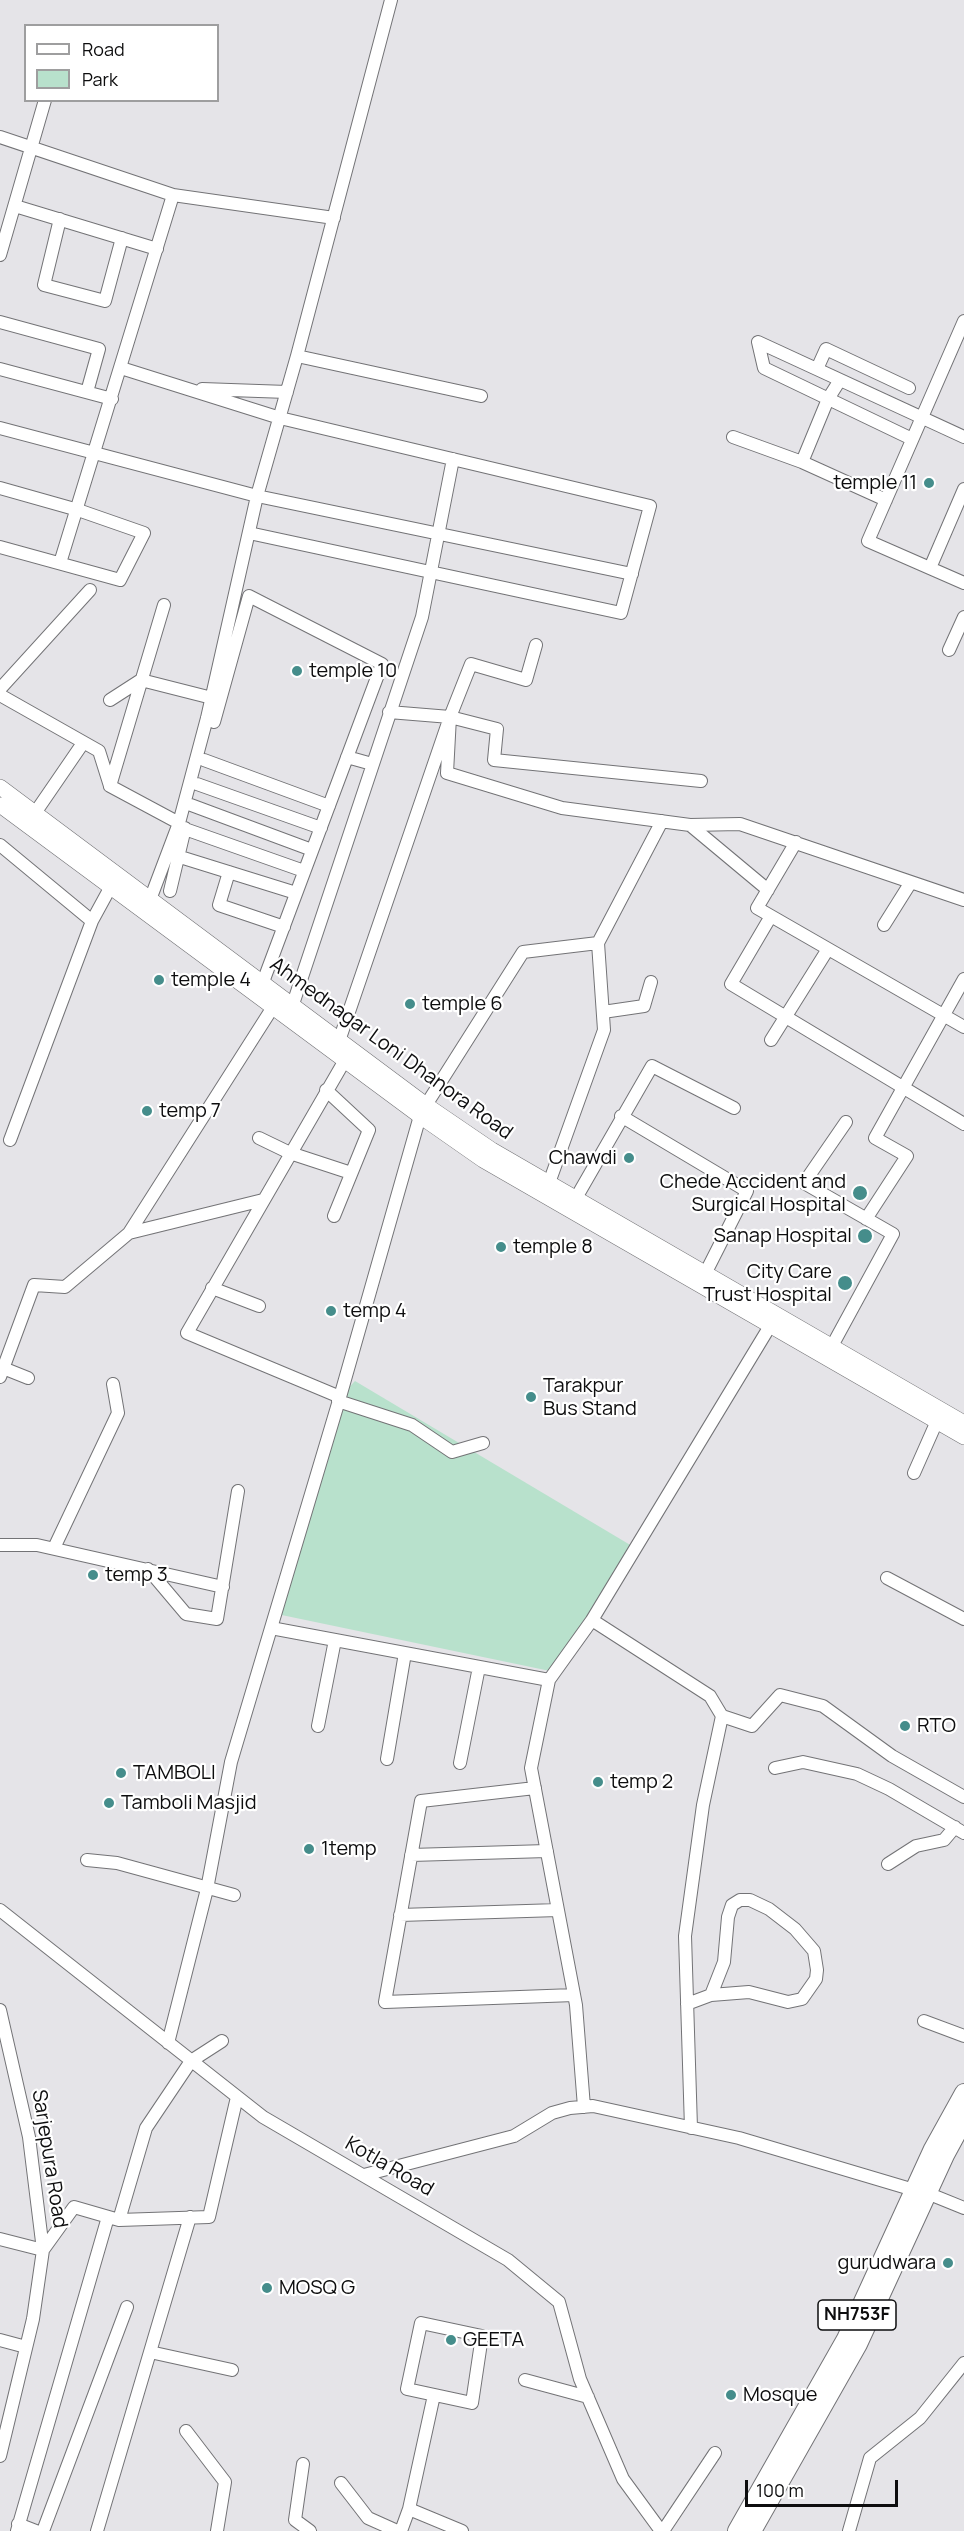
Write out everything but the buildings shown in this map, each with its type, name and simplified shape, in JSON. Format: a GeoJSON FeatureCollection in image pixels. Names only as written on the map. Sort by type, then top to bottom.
{"type":"FeatureCollection","features":[{"type":"Feature","properties":{"kind":"highway","name":"NH753F"},"geometry":{"type":"LineString","coordinates":[[752,2531],[858,2344],[964,2093]]}},
{"type":"Feature","properties":{"kind":"highway","name":"NH753F"},"geometry":{"type":"LineString","coordinates":[[737,2531],[846,2338],[921,2192],[964,2120]]}},
{"type":"Feature","properties":{"kind":"main road","name":"Ahmednagar Loni Dhanora Road"},"geometry":{"type":"LineString","coordinates":[[0,788],[36,813],[273,1007],[345,1060],[423,1110],[964,1423]]}},
{"type":"Feature","properties":{"kind":"main road","name":"Ahmednagar Loni Dhanora Road"},"geometry":{"type":"LineString","coordinates":[[0,805],[110,888],[148,907],[263,982],[340,1038],[483,1160],[964,1437]]}},
{"type":"Feature","properties":{"kind":"street"},"geometry":{"type":"LineString","coordinates":[[170,891],[182,826],[257,496],[297,356],[391,0]]}},
{"type":"Feature","properties":{"kind":"street"},"geometry":{"type":"LineString","coordinates":[[0,255],[33,148],[44,102]]}},
{"type":"Feature","properties":{"kind":"street"},"geometry":{"type":"LineString","coordinates":[[0,137],[173,195],[334,218]]}},
{"type":"Feature","properties":{"kind":"street"},"geometry":{"type":"LineString","coordinates":[[60,563],[173,195]]}},
{"type":"Feature","properties":{"kind":"street"},"geometry":{"type":"LineString","coordinates":[[15,206],[157,249]]}},
{"type":"Feature","properties":{"kind":"street"},"geometry":{"type":"LineString","coordinates":[[60,219],[44,285],[105,301],[122,238]]}},
{"type":"Feature","properties":{"kind":"street"},"geometry":{"type":"LineString","coordinates":[[964,321],[868,541],[964,583]]}},
{"type":"Feature","properties":{"kind":"street"},"geometry":{"type":"LineString","coordinates":[[0,322],[99,350],[87,392]]}},
{"type":"Feature","properties":{"kind":"street"},"geometry":{"type":"LineString","coordinates":[[912,439],[764,368],[758,342],[964,437]]}},
{"type":"Feature","properties":{"kind":"street"},"geometry":{"type":"LineString","coordinates":[[817,369],[826,349],[909,388]]}},
{"type":"Feature","properties":{"kind":"street"},"geometry":{"type":"LineString","coordinates":[[297,356],[481,396]]}},
{"type":"Feature","properties":{"kind":"street"},"geometry":{"type":"LineString","coordinates":[[121,368],[280,418],[650,506],[621,613],[249,533]]}},
{"type":"Feature","properties":{"kind":"street"},"geometry":{"type":"LineString","coordinates":[[0,369],[112,399]]}},
{"type":"Feature","properties":{"kind":"street"},"geometry":{"type":"LineString","coordinates":[[860,389],[868,369]]}},
{"type":"Feature","properties":{"kind":"street"},"geometry":{"type":"LineString","coordinates":[[802,462],[828,399],[840,380]]}},
{"type":"Feature","properties":{"kind":"street"},"geometry":{"type":"LineString","coordinates":[[186,388],[287,392]]}},
{"type":"Feature","properties":{"kind":"street"},"geometry":{"type":"LineString","coordinates":[[0,428],[257,496],[632,574]]}},
{"type":"Feature","properties":{"kind":"street"},"geometry":{"type":"LineString","coordinates":[[733,437],[802,462],[886,500]]}},
{"type":"Feature","properties":{"kind":"street"},"geometry":{"type":"LineString","coordinates":[[293,1004],[422,617],[436,534],[453,459]]}},
{"type":"Feature","properties":{"kind":"street"},"geometry":{"type":"LineString","coordinates":[[0,488],[78,510],[144,533],[120,579],[0,547]]}},
{"type":"Feature","properties":{"kind":"street"},"geometry":{"type":"LineString","coordinates":[[930,568],[964,489]]}},
{"type":"Feature","properties":{"kind":"street"},"geometry":{"type":"LineString","coordinates":[[0,689],[90,590]]}},
{"type":"Feature","properties":{"kind":"street"},"geometry":{"type":"LineString","coordinates":[[148,907],[191,805],[249,596],[382,664],[263,982]]}},
{"type":"Feature","properties":{"kind":"street"},"geometry":{"type":"LineString","coordinates":[[110,786],[164,605]]}},
{"type":"Feature","properties":{"kind":"street"},"geometry":{"type":"LineString","coordinates":[[949,650],[964,617]]}},
{"type":"Feature","properties":{"kind":"street"},"geometry":{"type":"LineString","coordinates":[[340,1038],[450,717],[471,664],[526,680],[536,645]]}},
{"type":"Feature","properties":{"kind":"street"},"geometry":{"type":"LineString","coordinates":[[110,700],[141,680],[212,698]]}},
{"type":"Feature","properties":{"kind":"street"},"geometry":{"type":"LineString","coordinates":[[0,695],[99,752],[110,786],[182,826],[304,871]]}},
{"type":"Feature","properties":{"kind":"street"},"geometry":{"type":"LineString","coordinates":[[389,712],[450,717],[497,729],[494,760],[701,780]]}},
{"type":"Feature","properties":{"kind":"street"},"geometry":{"type":"LineString","coordinates":[[450,717],[447,773],[562,808],[690,825],[740,824],[964,900]]}},
{"type":"Feature","properties":{"kind":"street"},"geometry":{"type":"LineString","coordinates":[[36,813],[83,743]]}},
{"type":"Feature","properties":{"kind":"street"},"geometry":{"type":"LineString","coordinates":[[347,758],[372,764]]}},
{"type":"Feature","properties":{"kind":"street"},"geometry":{"type":"LineString","coordinates":[[204,760],[328,806]]}},
{"type":"Feature","properties":{"kind":"street"},"geometry":{"type":"LineString","coordinates":[[197,784],[321,828]]}},
{"type":"Feature","properties":{"kind":"street"},"geometry":{"type":"LineString","coordinates":[[191,805],[312,850]]}},
{"type":"Feature","properties":{"kind":"street"},"geometry":{"type":"LineString","coordinates":[[549,1183],[604,1030],[598,944],[662,821]]}},
{"type":"Feature","properties":{"kind":"street"},"geometry":{"type":"LineString","coordinates":[[690,825],[768,890]]}},
{"type":"Feature","properties":{"kind":"street"},"geometry":{"type":"LineString","coordinates":[[796,842],[757,908],[964,1027]]}},
{"type":"Feature","properties":{"kind":"street"},"geometry":{"type":"LineString","coordinates":[[0,845],[93,921]]}},
{"type":"Feature","properties":{"kind":"street"},"geometry":{"type":"LineString","coordinates":[[177,856],[296,893]]}},
{"type":"Feature","properties":{"kind":"street"},"geometry":{"type":"LineString","coordinates":[[229,872],[219,905],[284,927]]}},
{"type":"Feature","properties":{"kind":"street"},"geometry":{"type":"LineString","coordinates":[[884,925],[911,882]]}},
{"type":"Feature","properties":{"kind":"street"},"geometry":{"type":"LineString","coordinates":[[10,1140],[93,921],[110,888]]}},
{"type":"Feature","properties":{"kind":"street"},"geometry":{"type":"LineString","coordinates":[[771,916],[731,984],[964,1124]]}},
{"type":"Feature","properties":{"kind":"street"},"geometry":{"type":"LineString","coordinates":[[168,2043],[207,1889],[231,1762],[423,1110],[523,952],[598,944]]}},
{"type":"Feature","properties":{"kind":"street"},"geometry":{"type":"LineString","coordinates":[[771,1040],[828,949]]}},
{"type":"Feature","properties":{"kind":"street"},"geometry":{"type":"LineString","coordinates":[[603,1012],[644,1006],[651,982]]}},
{"type":"Feature","properties":{"kind":"street"},"geometry":{"type":"LineString","coordinates":[[866,1219],[907,1156],[874,1138],[963,982]]}},
{"type":"Feature","properties":{"kind":"street"},"geometry":{"type":"LineString","coordinates":[[28,1378],[2,1372],[34,1285],[65,1287],[129,1233],[273,1007]]}},
{"type":"Feature","properties":{"kind":"street"},"geometry":{"type":"LineString","coordinates":[[345,1060],[186,1333],[339,1399],[412,1425],[452,1452],[483,1443]]}},
{"type":"Feature","properties":{"kind":"street"},"geometry":{"type":"LineString","coordinates":[[576,1198],[621,1116],[652,1066],[734,1108]]}},
{"type":"Feature","properties":{"kind":"street"},"geometry":{"type":"LineString","coordinates":[[326,1090],[369,1130],[334,1216]]}},
{"type":"Feature","properties":{"kind":"street"},"geometry":{"type":"LineString","coordinates":[[621,1116],[747,1191],[705,1274]]}},
{"type":"Feature","properties":{"kind":"street"},"geometry":{"type":"LineString","coordinates":[[832,1346],[893,1234],[804,1184],[846,1122]]}},
{"type":"Feature","properties":{"kind":"street"},"geometry":{"type":"LineString","coordinates":[[259,1138],[290,1153],[351,1173]]}},
{"type":"Feature","properties":{"kind":"street"},"geometry":{"type":"LineString","coordinates":[[129,1233],[263,1200]]}},
{"type":"Feature","properties":{"kind":"street"},"geometry":{"type":"LineString","coordinates":[[212,1288],[259,1306]]}},
{"type":"Feature","properties":{"kind":"street"},"geometry":{"type":"LineString","coordinates":[[584,2107],[574,1995],[531,1767],[549,1680],[592,1620],[770,1326]]}},
{"type":"Feature","properties":{"kind":"street"},"geometry":{"type":"LineString","coordinates":[[54,1548],[118,1413],[113,1384]]}},
{"type":"Feature","properties":{"kind":"street"},"geometry":{"type":"LineString","coordinates":[[914,1473],[937,1421]]}},
{"type":"Feature","properties":{"kind":"street"},"geometry":{"type":"LineString","coordinates":[[148,1569],[186,1614],[216,1619],[238,1491]]}},
{"type":"Feature","properties":{"kind":"street"},"geometry":{"type":"LineString","coordinates":[[0,1545],[37,1545],[54,1548],[223,1587]]}},
{"type":"Feature","properties":{"kind":"street"},"geometry":{"type":"LineString","coordinates":[[888,1578],[964,1619]]}},
{"type":"Feature","properties":{"kind":"street"},"geometry":{"type":"LineString","coordinates":[[592,1620],[710,1696],[722,1716],[752,1726],[780,1695],[823,1706],[892,1756],[964,1797]]}},
{"type":"Feature","properties":{"kind":"street"},"geometry":{"type":"LineString","coordinates":[[271,1628],[549,1680]]}},
{"type":"Feature","properties":{"kind":"street"},"geometry":{"type":"LineString","coordinates":[[318,1726],[335,1640]]}},
{"type":"Feature","properties":{"kind":"street"},"geometry":{"type":"LineString","coordinates":[[387,1759],[405,1653]]}},
{"type":"Feature","properties":{"kind":"street"},"geometry":{"type":"LineString","coordinates":[[460,1763],[479,1667]]}},
{"type":"Feature","properties":{"kind":"street"},"geometry":{"type":"LineString","coordinates":[[691,2128],[685,1936],[703,1805],[722,1716]]}},
{"type":"Feature","properties":{"kind":"street"},"geometry":{"type":"LineString","coordinates":[[775,1768],[803,1762],[857,1774],[897,1793],[960,1830],[944,1840],[916,1846],[888,1864]]}},
{"type":"Feature","properties":{"kind":"street"},"geometry":{"type":"LineString","coordinates":[[535,1788],[421,1801],[385,2002],[574,1995]]}},
{"type":"Feature","properties":{"kind":"street"},"geometry":{"type":"LineString","coordinates":[[411,1855],[547,1851]]}},
{"type":"Feature","properties":{"kind":"street"},"geometry":{"type":"LineString","coordinates":[[87,1860],[117,1863],[234,1896]]}},
{"type":"Feature","properties":{"kind":"street"},"geometry":{"type":"LineString","coordinates":[[687,2004],[711,1995],[749,1992],[788,2002],[802,1999],[816,1979],[814,1952],[795,1929],[769,1909],[750,1900],[740,1900],[732,1905],[728,1917],[724,1962],[711,1995]]}},
{"type":"Feature","properties":{"kind":"street","name":"Kotla Road"},"geometry":{"type":"LineString","coordinates":[[0,1910],[263,2117],[508,2260],[559,2302],[580,2379],[623,2479],[662,2531]]}},
{"type":"Feature","properties":{"kind":"street"},"geometry":{"type":"LineString","coordinates":[[400,1915],[558,1910]]}},
{"type":"Feature","properties":{"kind":"street","name":"Sarjepura Road"},"geometry":{"type":"LineString","coordinates":[[0,2010],[29,2138],[43,2250],[26,2346],[0,2456]]}},
{"type":"Feature","properties":{"kind":"street"},"geometry":{"type":"LineString","coordinates":[[924,2021],[964,2036]]}},
{"type":"Feature","properties":{"kind":"street"},"geometry":{"type":"LineString","coordinates":[[36,2531],[17,2528],[113,2218],[147,2128],[191,2061],[222,2041]]}},
{"type":"Feature","properties":{"kind":"street"},"geometry":{"type":"LineString","coordinates":[[0,2240],[43,2250],[74,2207],[113,2218],[209,2217],[237,2097]]}},
{"type":"Feature","properties":{"kind":"street"},"geometry":{"type":"LineString","coordinates":[[364,2175],[514,2136],[552,2113],[593,2106],[739,2138],[921,2192],[964,2208]]}},
{"type":"Feature","properties":{"kind":"street"},"geometry":{"type":"LineString","coordinates":[[97,2531],[190,2217]]}},
{"type":"Feature","properties":{"kind":"street"},"geometry":{"type":"LineString","coordinates":[[43,2531],[127,2307]]}},
{"type":"Feature","properties":{"kind":"street"},"geometry":{"type":"LineString","coordinates":[[421,2323],[482,2336],[472,2403],[434,2396],[407,2390],[421,2323]]}},
{"type":"Feature","properties":{"kind":"street"},"geometry":{"type":"LineString","coordinates":[[0,2340],[26,2346]]}},
{"type":"Feature","properties":{"kind":"street"},"geometry":{"type":"LineString","coordinates":[[150,2352],[232,2370]]}},
{"type":"Feature","properties":{"kind":"street"},"geometry":{"type":"LineString","coordinates":[[849,2531],[870,2458],[920,2418],[964,2363]]}},
{"type":"Feature","properties":{"kind":"street"},"geometry":{"type":"LineString","coordinates":[[525,2380],[588,2397]]}},
{"type":"Feature","properties":{"kind":"street"},"geometry":{"type":"LineString","coordinates":[[341,2483],[368,2518],[399,2531],[409,2509],[434,2396]]}},
{"type":"Feature","properties":{"kind":"street"},"geometry":{"type":"LineString","coordinates":[[186,2432],[225,2482],[217,2531]]}},
{"type":"Feature","properties":{"kind":"street"},"geometry":{"type":"LineString","coordinates":[[662,2531],[715,2453]]}},
{"type":"Feature","properties":{"kind":"street"},"geometry":{"type":"LineString","coordinates":[[303,2464],[295,2520],[310,2531]]}},
{"type":"Feature","properties":{"kind":"street"},"geometry":{"type":"LineString","coordinates":[[409,2509],[462,2531]]}},
{"type":"Feature","properties":{"kind":"green space"},"geometry":{"type":"Polygon","coordinates":[[[355,1381],[637,1549],[550,1671],[272,1613],[340,1397],[355,1381]]]}},
{"type":"Feature","properties":{"kind":"place","name":"temple 11"},"geometry":{"type":"Point","coordinates":[929,483]}},
{"type":"Feature","properties":{"kind":"place","name":"temple 10"},"geometry":{"type":"Point","coordinates":[297,671]}},
{"type":"Feature","properties":{"kind":"place","name":"temple 4"},"geometry":{"type":"Point","coordinates":[159,980]}},
{"type":"Feature","properties":{"kind":"place","name":"temple 6"},"geometry":{"type":"Point","coordinates":[410,1004]}},
{"type":"Feature","properties":{"kind":"place","name":"temp 7"},"geometry":{"type":"Point","coordinates":[147,1111]}},
{"type":"Feature","properties":{"kind":"place","name":"Chawdi"},"geometry":{"type":"Point","coordinates":[629,1158]}},
{"type":"Feature","properties":{"kind":"place","name":"Chede Accident and Surgical Hospital"},"geometry":{"type":"Point","coordinates":[860,1193]}},
{"type":"Feature","properties":{"kind":"place","name":"Sanap Hospital"},"geometry":{"type":"Point","coordinates":[865,1236]}},
{"type":"Feature","properties":{"kind":"place","name":"temple 8"},"geometry":{"type":"Point","coordinates":[501,1247]}},
{"type":"Feature","properties":{"kind":"place","name":"City Care Trust Hospital"},"geometry":{"type":"Point","coordinates":[845,1283]}},
{"type":"Feature","properties":{"kind":"place","name":"temp 4"},"geometry":{"type":"Point","coordinates":[331,1311]}},
{"type":"Feature","properties":{"kind":"place","name":"Tarakpur Bus Stand"},"geometry":{"type":"Point","coordinates":[531,1397]}},
{"type":"Feature","properties":{"kind":"place","name":"temp 3"},"geometry":{"type":"Point","coordinates":[93,1575]}},
{"type":"Feature","properties":{"kind":"place","name":"RTO"},"geometry":{"type":"Point","coordinates":[905,1726]}},
{"type":"Feature","properties":{"kind":"place","name":"TAMBOLI"},"geometry":{"type":"Point","coordinates":[121,1773]}},
{"type":"Feature","properties":{"kind":"place","name":"temp 2"},"geometry":{"type":"Point","coordinates":[598,1782]}},
{"type":"Feature","properties":{"kind":"place","name":"Tamboli Masjid"},"geometry":{"type":"Point","coordinates":[109,1803]}},
{"type":"Feature","properties":{"kind":"place","name":"1temp"},"geometry":{"type":"Point","coordinates":[309,1849]}},
{"type":"Feature","properties":{"kind":"place","name":"gurudwara"},"geometry":{"type":"Point","coordinates":[948,2263]}},
{"type":"Feature","properties":{"kind":"place","name":"MOSQ G"},"geometry":{"type":"Point","coordinates":[267,2288]}},
{"type":"Feature","properties":{"kind":"place","name":"GEETA"},"geometry":{"type":"Point","coordinates":[451,2340]}},
{"type":"Feature","properties":{"kind":"place","name":"Mosque"},"geometry":{"type":"Point","coordinates":[731,2395]}}]}
